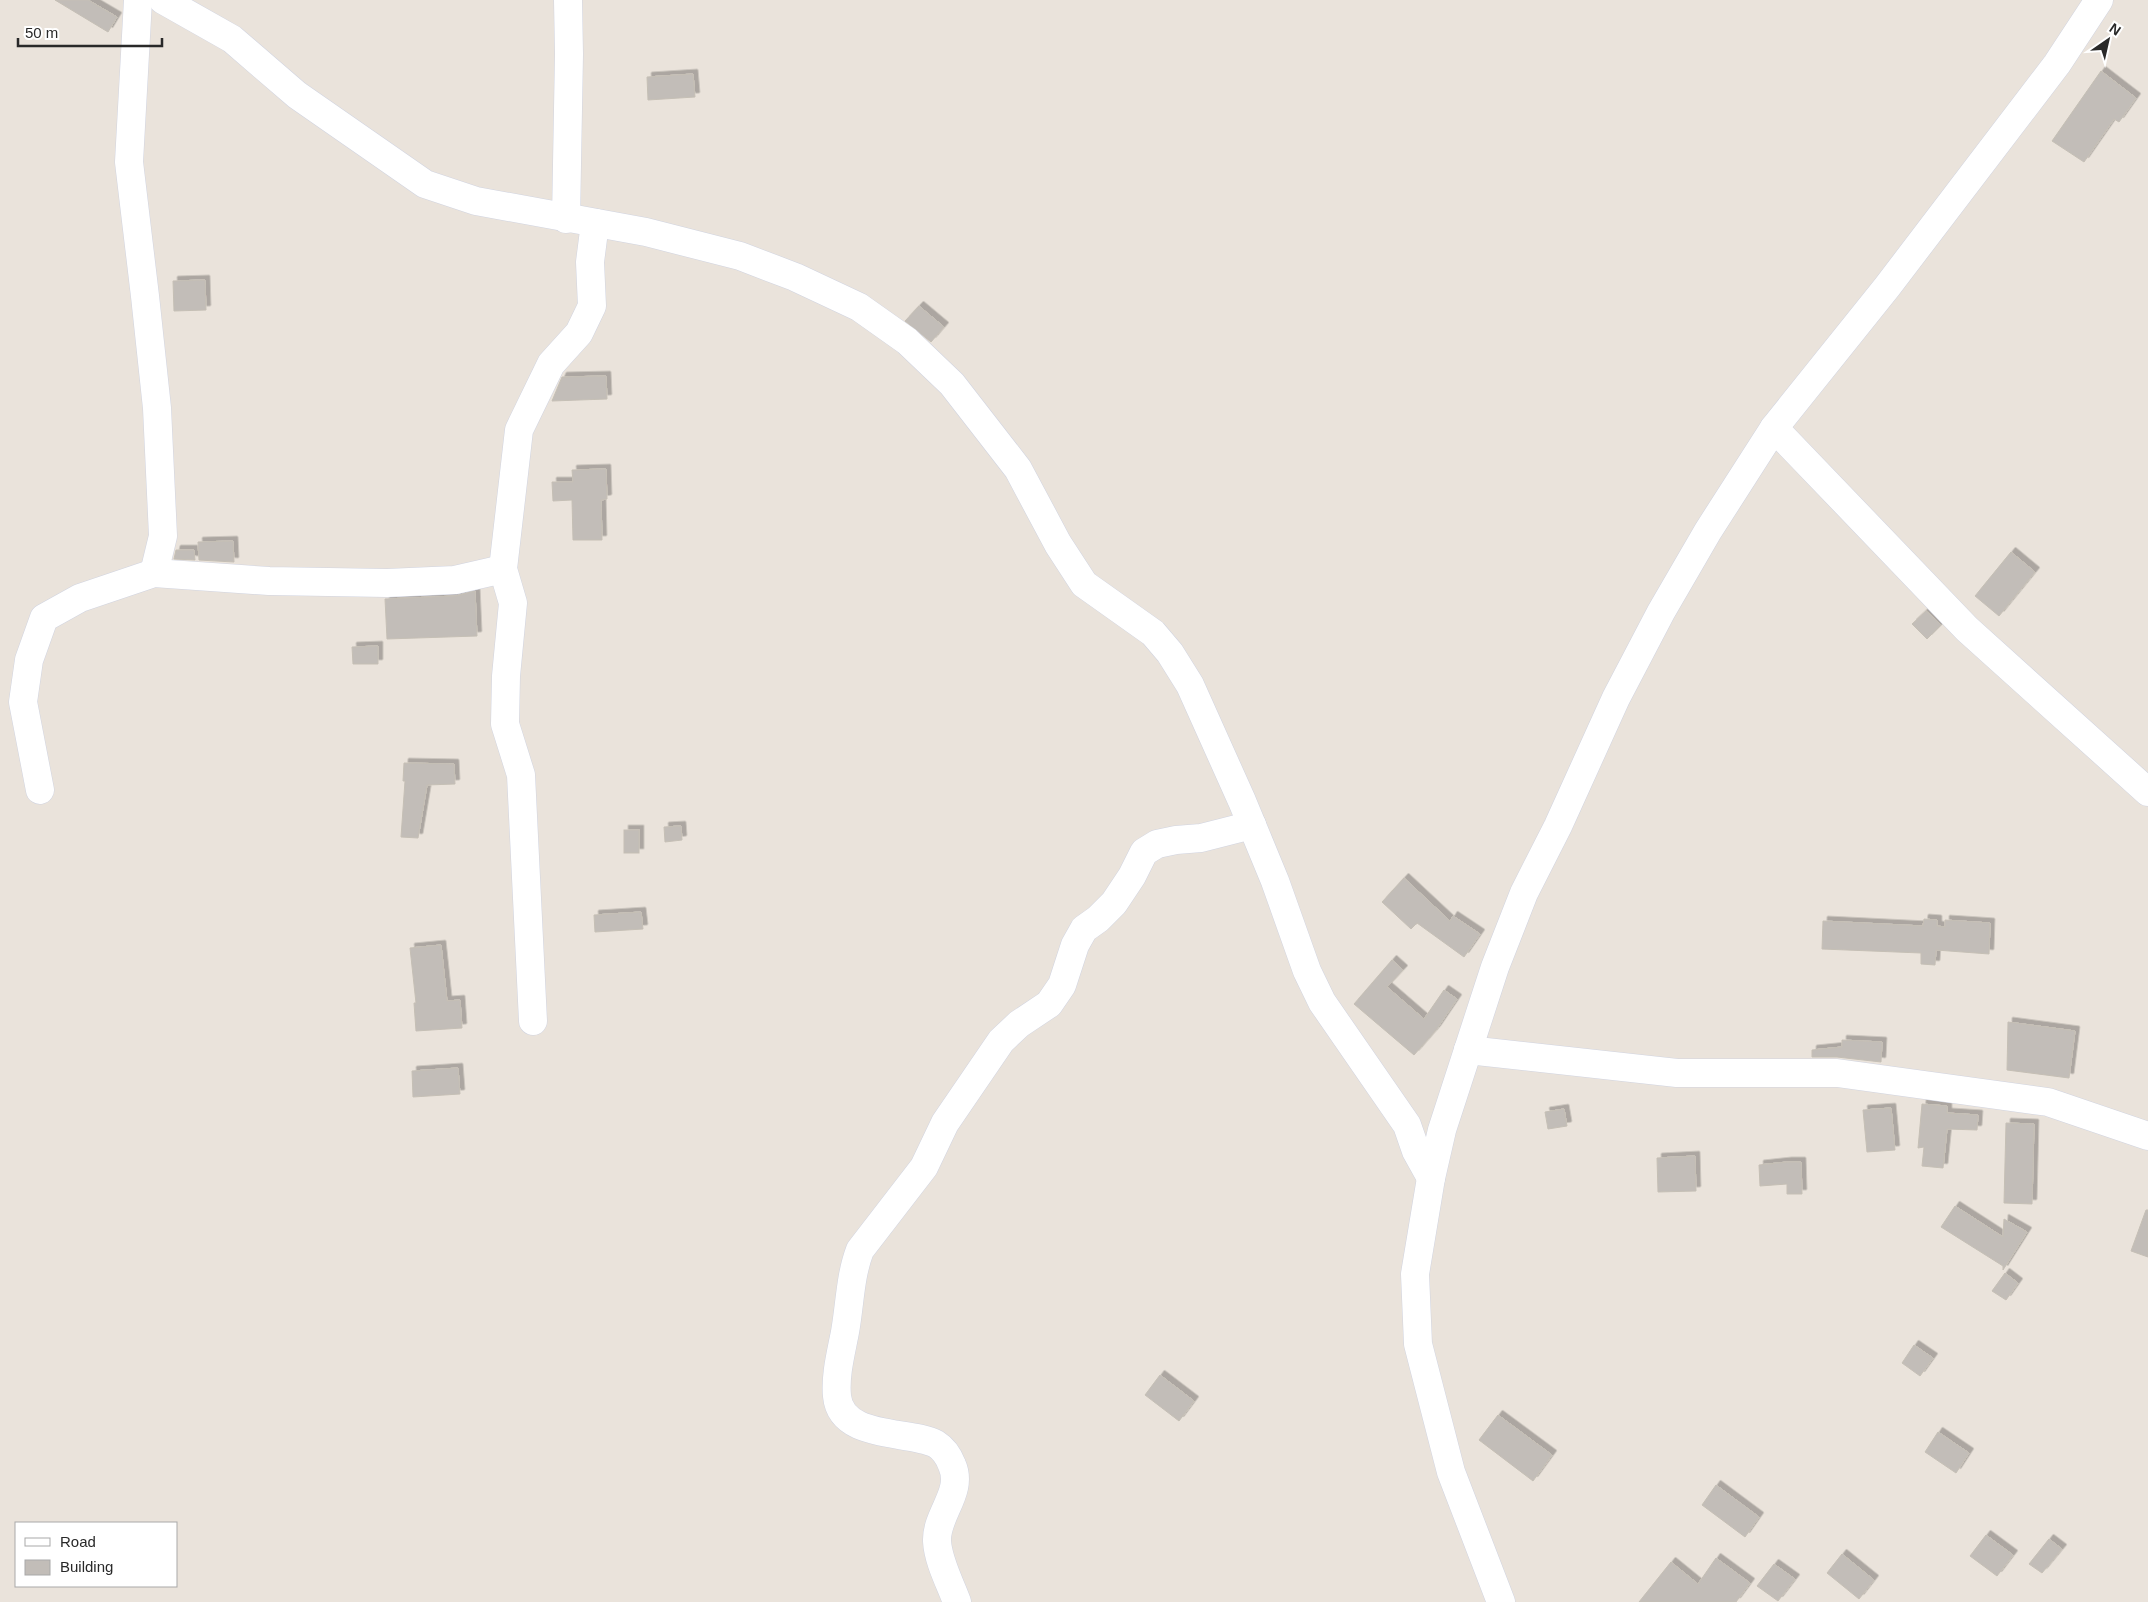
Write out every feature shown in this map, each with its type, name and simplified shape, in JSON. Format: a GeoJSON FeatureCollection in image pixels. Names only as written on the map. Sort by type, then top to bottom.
{"type":"FeatureCollection","features":[{"type":"Feature","properties":{"kind":"street"},"geometry":{"type":"LineString","coordinates":[[138,0],[129,162],[146,296],[157,408],[162,536],[154,573]]}},
{"type":"Feature","properties":{"kind":"street"},"geometry":{"type":"LineString","coordinates":[[163,0],[232,38],[297,95],[425,184],[476,201],[566,219],[646,232],[740,256],[795,277],[860,307],[907,340],[952,384],[1018,469],[1058,544],[1084,584],[1099,597],[1153,633],[1170,653],[1190,685],[1252,825],[1275,881],[1307,971],[1322,1002],[1407,1125],[1416,1151],[1431,1178]]}},
{"type":"Feature","properties":{"kind":"street"},"geometry":{"type":"LineString","coordinates":[[566,219],[568,0]]}},
{"type":"Feature","properties":{"kind":"street"},"geometry":{"type":"LineString","coordinates":[[1502,1602],[1451,1472],[1418,1344],[1415,1274],[1431,1178],[1442,1130],[1495,967],[1524,893],[1558,826],[1616,698],[1661,612],[1703,539],[1774,428],[1887,286],[2051,71],[2098,0]]}},
{"type":"Feature","properties":{"kind":"street"},"geometry":{"type":"LineString","coordinates":[[533,1022],[521,775],[505,724],[506,676],[513,603],[503,569],[519,430],[550,364],[579,333],[592,306],[590,262],[595,223]]}},
{"type":"Feature","properties":{"kind":"street"},"geometry":{"type":"LineString","coordinates":[[1774,428],[1967,629],[2148,792]]}},
{"type":"Feature","properties":{"kind":"street"},"geometry":{"type":"LineString","coordinates":[[40,790],[23,702],[29,660],[44,618],[80,598],[154,573],[269,581],[387,583],[455,580],[503,569]]}},
{"type":"Feature","properties":{"kind":"street"},"geometry":{"type":"LineString","coordinates":[[957,1602],[939,1555],[937,1540],[938,1527],[952,1496],[957,1478],[946,1452],[937,1445],[925,1440],[872,1431],[855,1422],[842,1411],[837,1398],[837,1376],[847,1323],[854,1265],[860,1250],[924,1167],[945,1123],[1001,1041],[1020,1024],[1049,1004],[1062,986],[1075,946],[1084,929],[1098,919],[1114,903],[1132,876],[1144,852],[1157,844],[1201,838],[1252,825]]}},
{"type":"Feature","properties":{"kind":"street"},"geometry":{"type":"LineString","coordinates":[[1468,1050],[1676,1073],[1837,1073],[2048,1102],[2148,1136]]}},
{"type":"Feature","properties":{"kind":"street"},"geometry":{"type":"LineString","coordinates":[[1407,1125],[1442,1130]]}},
{"type":"Feature","properties":{"kind":"building"},"geometry":{"type":"Polygon","coordinates":[[[55,0],[88,0],[117,17],[108,32],[55,0]]]}},
{"type":"Feature","properties":{"kind":"building"},"geometry":{"type":"Polygon","coordinates":[[[2101,71],[2136,98],[2119,122],[2114,119],[2084,162],[2052,141],[2101,71]]]}},
{"type":"Feature","properties":{"kind":"building"},"geometry":{"type":"Polygon","coordinates":[[[693,74],[695,97],[648,100],[647,77],[693,74]]]}},
{"type":"Feature","properties":{"kind":"building"},"geometry":{"type":"Polygon","coordinates":[[[205,280],[206,310],[174,311],[173,281],[205,280]]]}},
{"type":"Feature","properties":{"kind":"building"},"geometry":{"type":"Polygon","coordinates":[[[919,306],[944,327],[931,342],[905,321],[919,306]]]}},
{"type":"Feature","properties":{"kind":"building"},"geometry":{"type":"Polygon","coordinates":[[[606,376],[607,399],[552,401],[562,377],[606,376]]]}},
{"type":"Feature","properties":{"kind":"building"},"geometry":{"type":"Polygon","coordinates":[[[606,469],[607,499],[601,500],[602,540],[573,540],[572,500],[553,501],[552,482],[573,482],[572,470],[606,469]]]}},
{"type":"Feature","properties":{"kind":"building"},"geometry":{"type":"Polygon","coordinates":[[[233,541],[234,562],[199,560],[198,542],[233,541]]]}},
{"type":"Feature","properties":{"kind":"building"},"geometry":{"type":"Polygon","coordinates":[[[176,550],[194,550],[195,560],[174,559],[176,550]]]}},
{"type":"Feature","properties":{"kind":"building"},"geometry":{"type":"Polygon","coordinates":[[[2011,552],[2035,572],[1999,616],[1975,596],[2011,552]]]}},
{"type":"Feature","properties":{"kind":"building"},"geometry":{"type":"Polygon","coordinates":[[[475,591],[477,636],[387,639],[385,599],[456,596],[475,591]]]}},
{"type":"Feature","properties":{"kind":"building"},"geometry":{"type":"Polygon","coordinates":[[[1926,611],[1941,625],[1927,639],[1912,624],[1926,611]]]}},
{"type":"Feature","properties":{"kind":"building"},"geometry":{"type":"Polygon","coordinates":[[[378,646],[378,664],[353,664],[352,647],[378,646]]]}},
{"type":"Feature","properties":{"kind":"building"},"geometry":{"type":"Polygon","coordinates":[[[404,763],[454,764],[455,784],[427,785],[418,838],[401,837],[405,781],[403,781],[404,763]]]}},
{"type":"Feature","properties":{"kind":"building"},"geometry":{"type":"Polygon","coordinates":[[[681,826],[682,840],[665,842],[664,827],[681,826]]]}},
{"type":"Feature","properties":{"kind":"building"},"geometry":{"type":"Polygon","coordinates":[[[624,830],[639,830],[639,853],[624,853],[624,830]]]}},
{"type":"Feature","properties":{"kind":"building"},"geometry":{"type":"Polygon","coordinates":[[[1404,878],[1450,921],[1453,916],[1480,934],[1464,957],[1417,923],[1411,929],[1382,902],[1404,878]]]}},
{"type":"Feature","properties":{"kind":"building"},"geometry":{"type":"Polygon","coordinates":[[[641,912],[643,929],[595,932],[594,915],[641,912]]]}},
{"type":"Feature","properties":{"kind":"building"},"geometry":{"type":"Polygon","coordinates":[[[1924,919],[1937,920],[1937,926],[1945,927],[1945,920],[1990,923],[1989,954],[1936,950],[1935,965],[1921,964],[1921,953],[1822,949],[1823,921],[1923,926],[1924,919]]]}},
{"type":"Feature","properties":{"kind":"building"},"geometry":{"type":"Polygon","coordinates":[[[441,945],[447,1001],[460,1000],[462,1028],[416,1031],[414,1003],[416,1003],[410,948],[441,945]]]}},
{"type":"Feature","properties":{"kind":"building"},"geometry":{"type":"Polygon","coordinates":[[[1392,960],[1403,970],[1387,987],[1424,1019],[1444,990],[1457,999],[1436,1030],[1414,1055],[1354,1004],[1392,960]]]}},
{"type":"Feature","properties":{"kind":"building"},"geometry":{"type":"Polygon","coordinates":[[[2008,1022],[2075,1031],[2069,1078],[2007,1070],[2008,1022]]]}},
{"type":"Feature","properties":{"kind":"building"},"geometry":{"type":"Polygon","coordinates":[[[1842,1040],[1882,1042],[1881,1062],[1837,1057],[1812,1057],[1812,1050],[1842,1047],[1842,1040]]]}},
{"type":"Feature","properties":{"kind":"building"},"geometry":{"type":"Polygon","coordinates":[[[458,1068],[460,1094],[413,1097],[412,1071],[458,1068]]]}},
{"type":"Feature","properties":{"kind":"building"},"geometry":{"type":"Polygon","coordinates":[[[1922,1104],[1947,1106],[1947,1113],[1978,1115],[1977,1130],[1947,1129],[1943,1168],[1922,1166],[1924,1147],[1918,1148],[1922,1104]]]}},
{"type":"Feature","properties":{"kind":"building"},"geometry":{"type":"Polygon","coordinates":[[[1891,1108],[1895,1150],[1867,1152],[1863,1110],[1891,1108]]]}},
{"type":"Feature","properties":{"kind":"building"},"geometry":{"type":"Polygon","coordinates":[[[1564,1109],[1567,1126],[1548,1129],[1545,1112],[1564,1109]]]}},
{"type":"Feature","properties":{"kind":"building"},"geometry":{"type":"Polygon","coordinates":[[[2006,1123],[2034,1124],[2032,1204],[2004,1203],[2006,1123]]]}},
{"type":"Feature","properties":{"kind":"building"},"geometry":{"type":"Polygon","coordinates":[[[1695,1156],[1696,1191],[1658,1192],[1657,1158],[1695,1156]]]}},
{"type":"Feature","properties":{"kind":"building"},"geometry":{"type":"Polygon","coordinates":[[[1801,1162],[1802,1194],[1787,1194],[1787,1184],[1760,1186],[1759,1165],[1801,1162]]]}},
{"type":"Feature","properties":{"kind":"building"},"geometry":{"type":"Polygon","coordinates":[[[1955,1206],[2003,1237],[2004,1219],[2027,1232],[2003,1270],[2003,1266],[1941,1227],[1955,1206]]]}},
{"type":"Feature","properties":{"kind":"building"},"geometry":{"type":"Polygon","coordinates":[[[2146,1210],[2148,1210],[2148,1257],[2131,1251],[2146,1210]]]}},
{"type":"Feature","properties":{"kind":"building"},"geometry":{"type":"Polygon","coordinates":[[[2005,1273],[2018,1283],[2006,1300],[1992,1291],[2005,1273]]]}},
{"type":"Feature","properties":{"kind":"building"},"geometry":{"type":"Polygon","coordinates":[[[1914,1345],[1933,1358],[1920,1376],[1902,1363],[1914,1345]]]}},
{"type":"Feature","properties":{"kind":"building"},"geometry":{"type":"Polygon","coordinates":[[[1160,1375],[1194,1401],[1179,1421],[1145,1395],[1160,1375]]]}},
{"type":"Feature","properties":{"kind":"building"},"geometry":{"type":"Polygon","coordinates":[[[1498,1415],[1552,1455],[1533,1481],[1479,1440],[1498,1415]]]}},
{"type":"Feature","properties":{"kind":"building"},"geometry":{"type":"Polygon","coordinates":[[[1938,1432],[1969,1453],[1956,1473],[1925,1452],[1938,1432]]]}},
{"type":"Feature","properties":{"kind":"building"},"geometry":{"type":"Polygon","coordinates":[[[1716,1485],[1759,1517],[1745,1537],[1702,1505],[1716,1485]]]}},
{"type":"Feature","properties":{"kind":"building"},"geometry":{"type":"Polygon","coordinates":[[[1986,1535],[2013,1555],[1997,1576],[1970,1556],[1986,1535]]]}},
{"type":"Feature","properties":{"kind":"building"},"geometry":{"type":"Polygon","coordinates":[[[2049,1539],[2062,1549],[2042,1573],[2029,1564],[2049,1539]]]}},
{"type":"Feature","properties":{"kind":"building"},"geometry":{"type":"Polygon","coordinates":[[[1842,1554],[1874,1580],[1859,1599],[1827,1573],[1842,1554]]]}},
{"type":"Feature","properties":{"kind":"building"},"geometry":{"type":"Polygon","coordinates":[[[1716,1558],[1750,1583],[1736,1602],[1639,1602],[1671,1562],[1698,1584],[1716,1558]]]}},
{"type":"Feature","properties":{"kind":"building"},"geometry":{"type":"Polygon","coordinates":[[[1774,1564],[1795,1579],[1778,1601],[1757,1586],[1774,1564]]]}}]}
